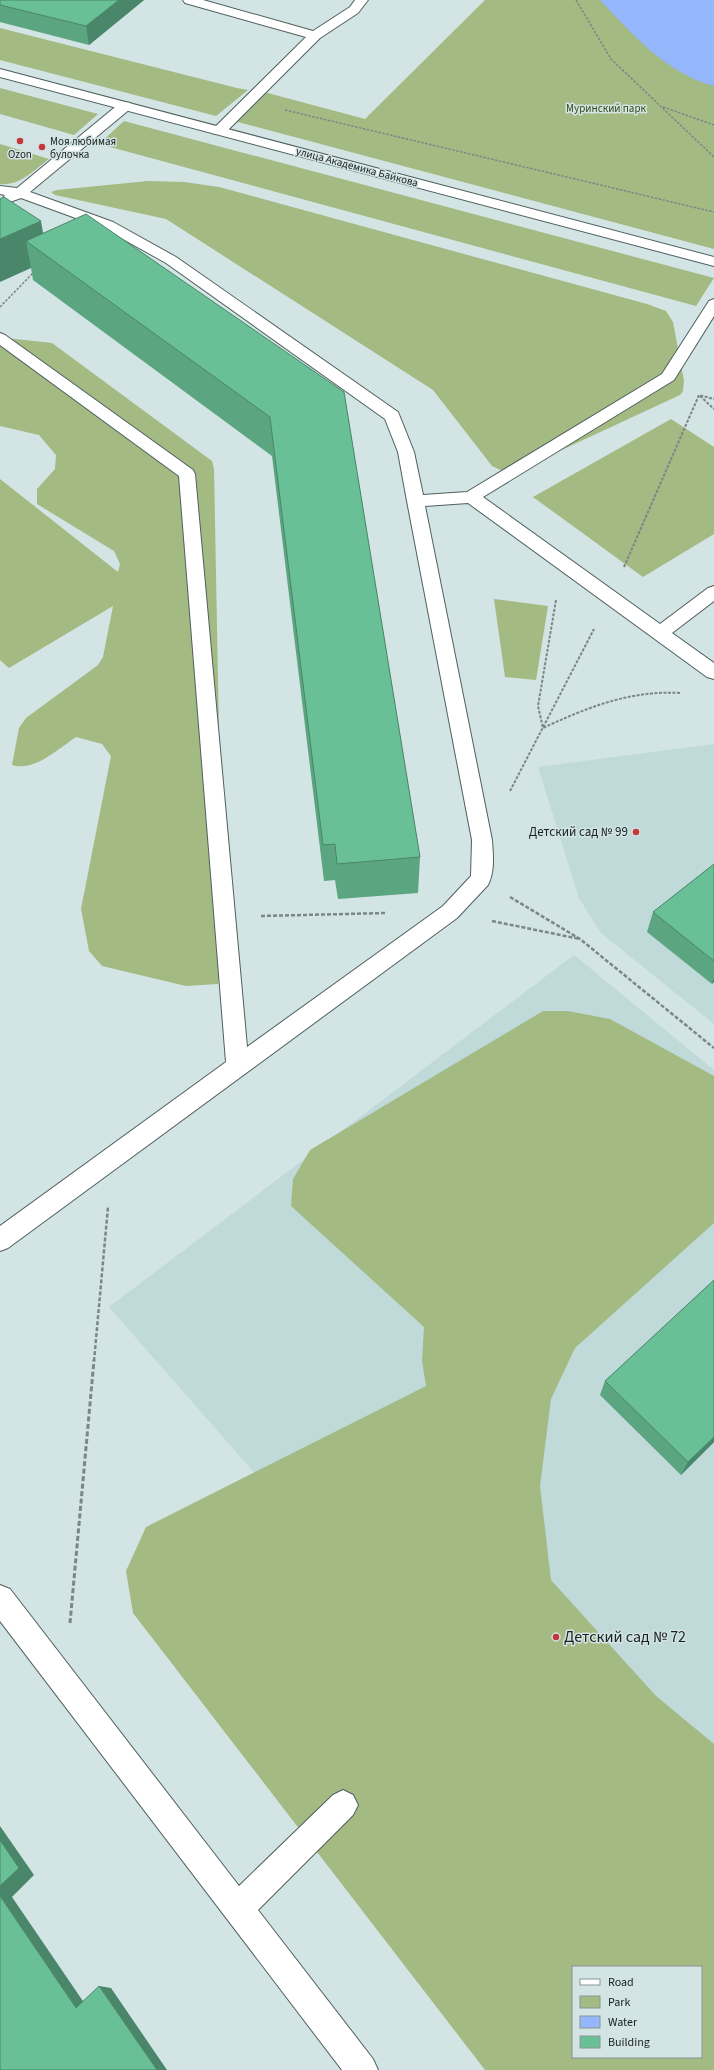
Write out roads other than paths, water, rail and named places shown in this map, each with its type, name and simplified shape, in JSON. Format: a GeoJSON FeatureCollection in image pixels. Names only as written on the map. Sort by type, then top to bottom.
{"type":"FeatureCollection","features":[{"type":"Feature","properties":{"kind":"street"},"geometry":{"type":"LineString","coordinates":[[189,0],[315,35]]}},
{"type":"Feature","properties":{"kind":"street"},"geometry":{"type":"LineString","coordinates":[[219,131],[315,35],[354,10],[362,0]]}},
{"type":"Feature","properties":{"kind":"street","name":"улица Академика Байкова"},"geometry":{"type":"LineString","coordinates":[[0,73],[714,262]]}},
{"type":"Feature","properties":{"kind":"street"},"geometry":{"type":"LineString","coordinates":[[0,203],[20,193],[125,106]]}},
{"type":"Feature","properties":{"kind":"street"},"geometry":{"type":"LineString","coordinates":[[0,190],[20,193],[108,225],[171,260],[392,416],[406,452],[416,501],[482,840],[483,862],[481,879],[450,912],[0,1240]]}},
{"type":"Feature","properties":{"kind":"street"},"geometry":{"type":"LineString","coordinates":[[416,501],[471,497],[668,377],[714,304]]}},
{"type":"Feature","properties":{"kind":"street"},"geometry":{"type":"LineString","coordinates":[[0,338],[187,474],[238,1067]]}},
{"type":"Feature","properties":{"kind":"street"},"geometry":{"type":"LineString","coordinates":[[471,497],[714,672]]}},
{"type":"Feature","properties":{"kind":"street"},"geometry":{"type":"LineString","coordinates":[[660,633],[714,592]]}},
{"type":"Feature","properties":{"kind":"street"},"geometry":{"type":"LineString","coordinates":[[0,1599],[362,2070]]}},
{"type":"Feature","properties":{"kind":"street"},"geometry":{"type":"LineString","coordinates":[[238,1908],[343,1805]]}},
{"type":"Feature","properties":{"kind":"water"},"geometry":{"type":"Polygon","coordinates":[[[600,0],[714,0],[714,86],[681,72],[651,51],[600,0]]]}},
{"type":"Feature","properties":{"kind":"place","name":"Ozon"},"geometry":{"type":"Point","coordinates":[20,141]}},
{"type":"Feature","properties":{"kind":"place","name":"Моя любимая булочка"},"geometry":{"type":"Point","coordinates":[42,147]}},
{"type":"Feature","properties":{"kind":"place","name":"Детский сад № 99"},"geometry":{"type":"Point","coordinates":[636,832]}},
{"type":"Feature","properties":{"kind":"place","name":"Детский сад № 72"},"geometry":{"type":"Point","coordinates":[556,1637]}},
{"type":"Feature","properties":{"kind":"park label","name":"Муринский парк"},"geometry":{"type":"Point","coordinates":[606,108]}}]}
